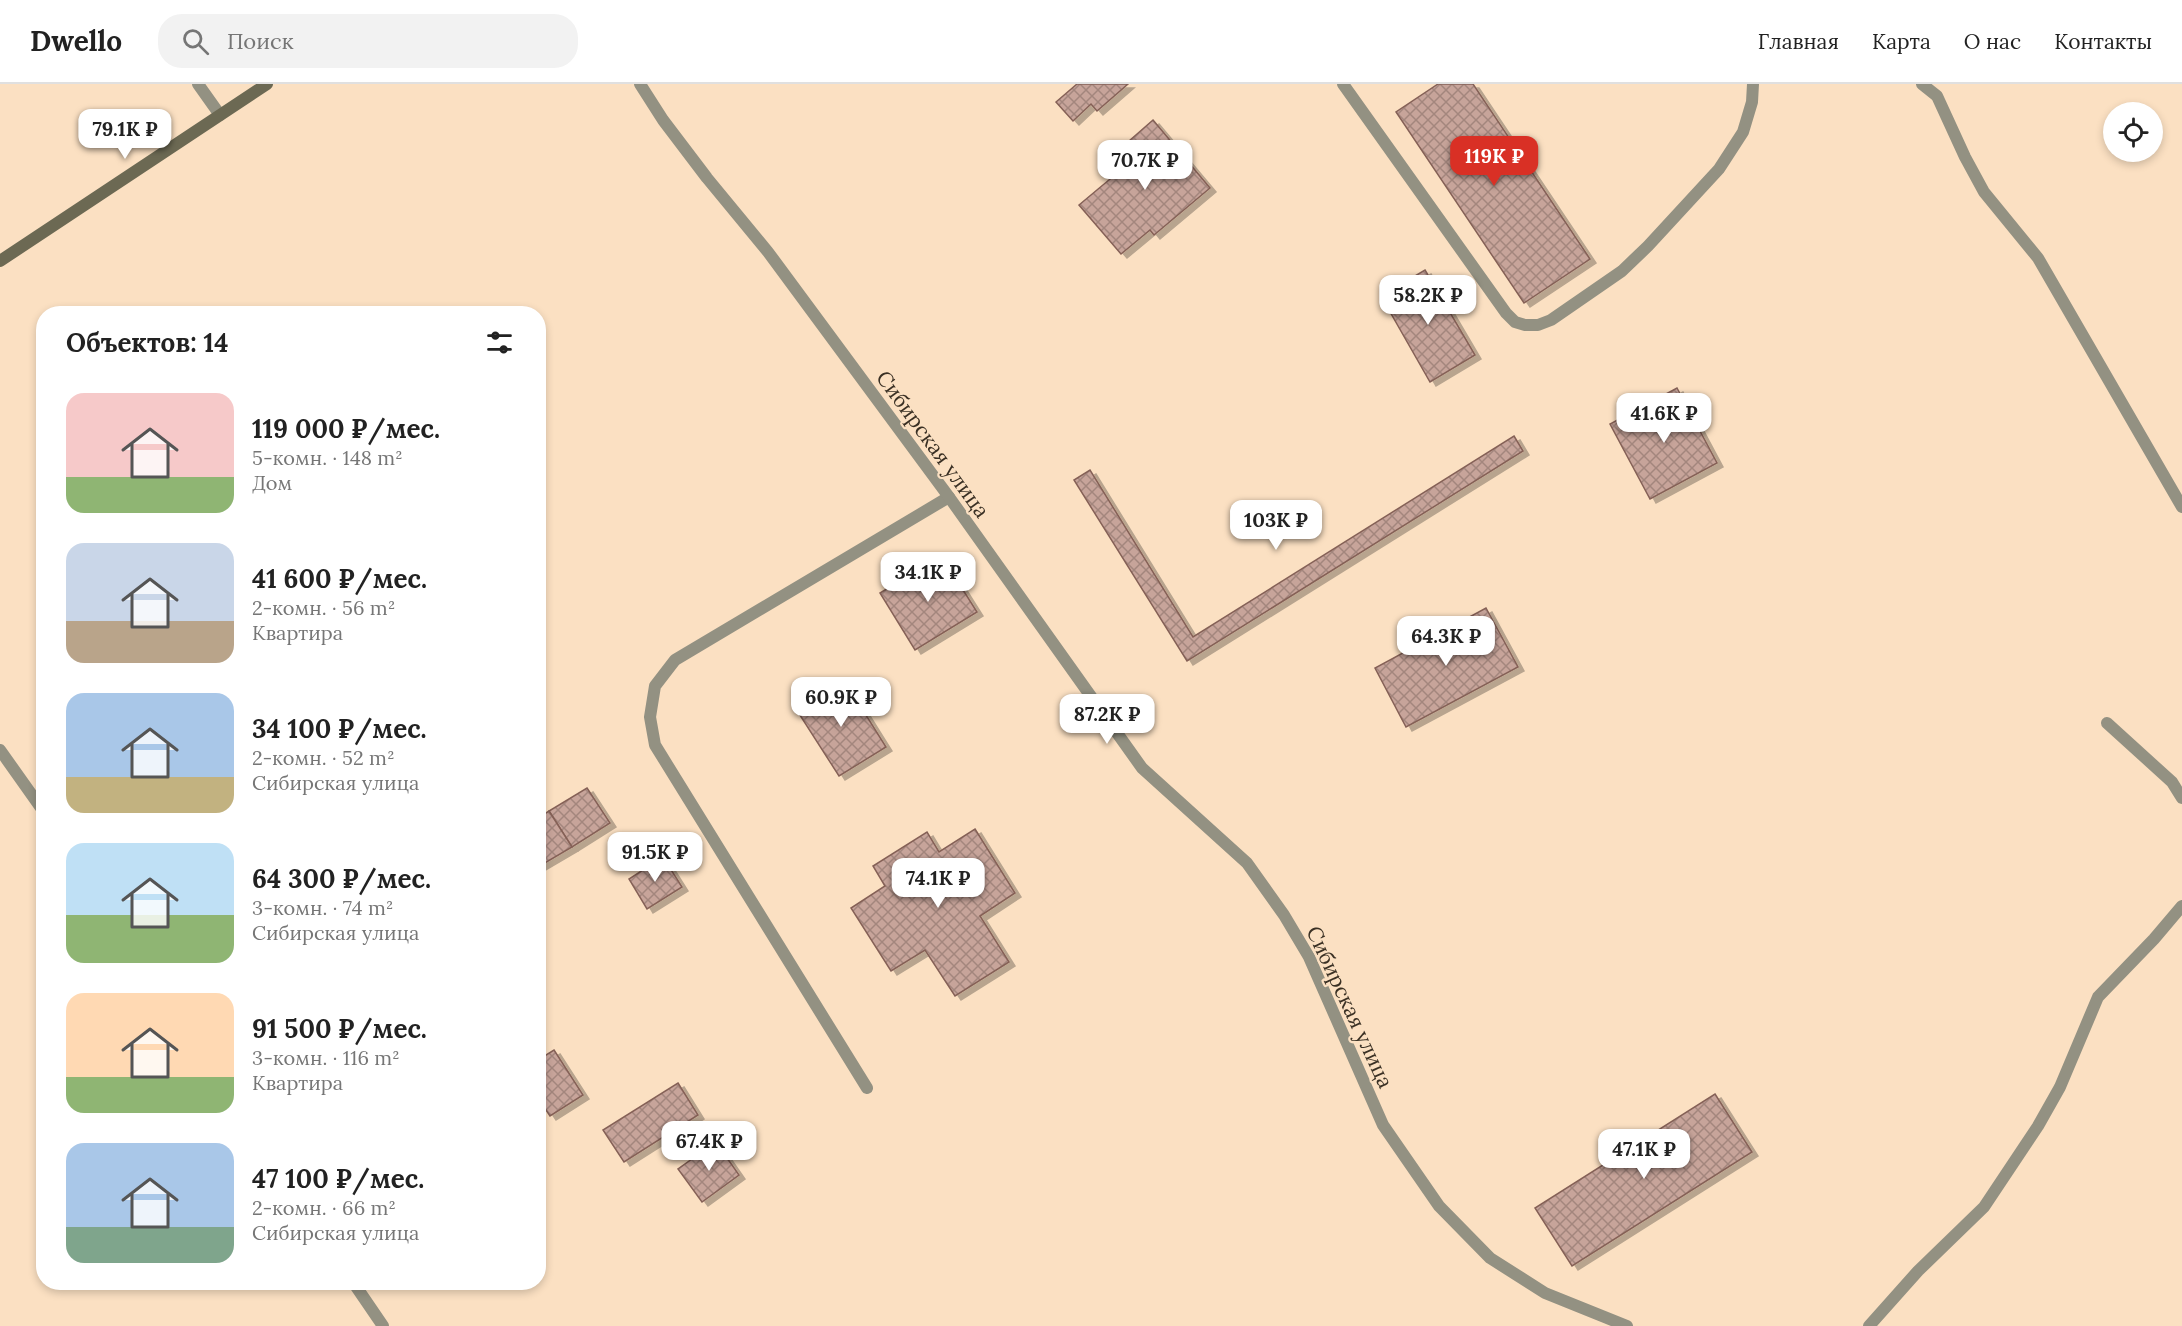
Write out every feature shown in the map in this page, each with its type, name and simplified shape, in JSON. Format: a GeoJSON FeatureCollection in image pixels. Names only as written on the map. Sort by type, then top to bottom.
{"type":"FeatureCollection","features":[{"type":"Feature","properties":{"kind":"main road"},"geometry":{"type":"LineString","coordinates":[[0,261],[267,84]]}},
{"type":"Feature","properties":{"kind":"street"},"geometry":{"type":"LineString","coordinates":[[198,84],[220,115]]}},
{"type":"Feature","properties":{"kind":"street","name":"Сибирская улица"},"geometry":{"type":"LineString","coordinates":[[640,84],[663,120],[768,252],[949,497],[1142,768],[1246,863],[1284,915],[1309,957],[1383,1125],[1439,1206],[1490,1258],[1545,1293],[1627,1326]]}},
{"type":"Feature","properties":{"kind":"street"},"geometry":{"type":"LineString","coordinates":[[1343,84],[1506,313],[1515,322],[1538,325],[1551,320],[1622,271],[1719,169],[1743,132],[1752,102],[1753,84]]}},
{"type":"Feature","properties":{"kind":"street"},"geometry":{"type":"LineString","coordinates":[[1922,84],[1937,96],[1984,192],[2038,258],[2182,507]]}},
{"type":"Feature","properties":{"kind":"street"},"geometry":{"type":"LineString","coordinates":[[867,1088],[655,745],[650,717],[655,686],[675,660],[949,497]]}},
{"type":"Feature","properties":{"kind":"street"},"geometry":{"type":"LineString","coordinates":[[2108,723],[2172,782],[2182,798]]}},
{"type":"Feature","properties":{"kind":"street"},"geometry":{"type":"LineString","coordinates":[[0,750],[36,801]]}},
{"type":"Feature","properties":{"kind":"street"},"geometry":{"type":"LineString","coordinates":[[1869,1326],[1918,1271],[1984,1207],[2038,1126],[2060,1087],[2098,997],[2182,906]]}},
{"type":"Feature","properties":{"kind":"street"},"geometry":{"type":"LineString","coordinates":[[358,1290],[383,1326]]}},
{"type":"Feature","properties":{"kind":"building"},"geometry":{"type":"Polygon","coordinates":[[[1077,84],[1128,84],[1097,111],[1091,104],[1073,121],[1056,102],[1077,84]]]}},
{"type":"Feature","properties":{"kind":"building"},"geometry":{"type":"Polygon","coordinates":[[[1438,84],[1473,84],[1590,259],[1524,303],[1396,112],[1438,84]]]}},
{"type":"Feature","properties":{"kind":"building"},"geometry":{"type":"Polygon","coordinates":[[[1153,120],[1210,188],[1154,235],[1150,230],[1121,254],[1079,205],[1140,154],[1129,141],[1153,120]]]}},
{"type":"Feature","properties":{"kind":"building"},"geometry":{"type":"Polygon","coordinates":[[[1425,270],[1475,355],[1430,382],[1381,296],[1425,270]]]}},
{"type":"Feature","properties":{"kind":"building"},"geometry":{"type":"Polygon","coordinates":[[[1677,388],[1717,463],[1650,499],[1610,424],[1677,388]]]}},
{"type":"Feature","properties":{"kind":"building"},"geometry":{"type":"Polygon","coordinates":[[[1514,436],[1523,451],[1187,661],[1074,480],[1090,470],[1193,637],[1514,436]]]}},
{"type":"Feature","properties":{"kind":"building"},"geometry":{"type":"Polygon","coordinates":[[[941,555],[977,612],[915,650],[880,593],[941,555]]]}},
{"type":"Feature","properties":{"kind":"building"},"geometry":{"type":"Polygon","coordinates":[[[1486,608],[1518,667],[1406,727],[1375,668],[1486,608]]]}},
{"type":"Feature","properties":{"kind":"building"},"geometry":{"type":"Polygon","coordinates":[[[844,680],[886,747],[839,776],[796,709],[844,680]]]}},
{"type":"Feature","properties":{"kind":"building"},"geometry":{"type":"Polygon","coordinates":[[[587,788],[610,823],[572,847],[549,811],[587,788]]]}},
{"type":"Feature","properties":{"kind":"building"},"geometry":{"type":"Polygon","coordinates":[[[549,811],[572,847],[546,862],[546,813],[549,811]]]}},
{"type":"Feature","properties":{"kind":"building"},"geometry":{"type":"Polygon","coordinates":[[[975,829],[1015,893],[980,916],[1009,962],[955,996],[925,950],[891,971],[851,908],[885,886],[873,866],[927,832],[939,852],[975,829]]]}},
{"type":"Feature","properties":{"kind":"building"},"geometry":{"type":"Polygon","coordinates":[[[663,857],[682,887],[647,909],[629,879],[663,857]]]}},
{"type":"Feature","properties":{"kind":"building"},"geometry":{"type":"Polygon","coordinates":[[[554,1050],[583,1095],[550,1116],[546,1110],[546,1055],[554,1050]]]}},
{"type":"Feature","properties":{"kind":"building"},"geometry":{"type":"Polygon","coordinates":[[[678,1083],[698,1115],[624,1162],[603,1130],[678,1083]]]}},
{"type":"Feature","properties":{"kind":"building"},"geometry":{"type":"Polygon","coordinates":[[[1715,1094],[1752,1152],[1572,1266],[1535,1208],[1715,1094]]]}},
{"type":"Feature","properties":{"kind":"building"},"geometry":{"type":"Polygon","coordinates":[[[716,1142],[739,1175],[702,1202],[678,1169],[716,1142]]]}}]}
